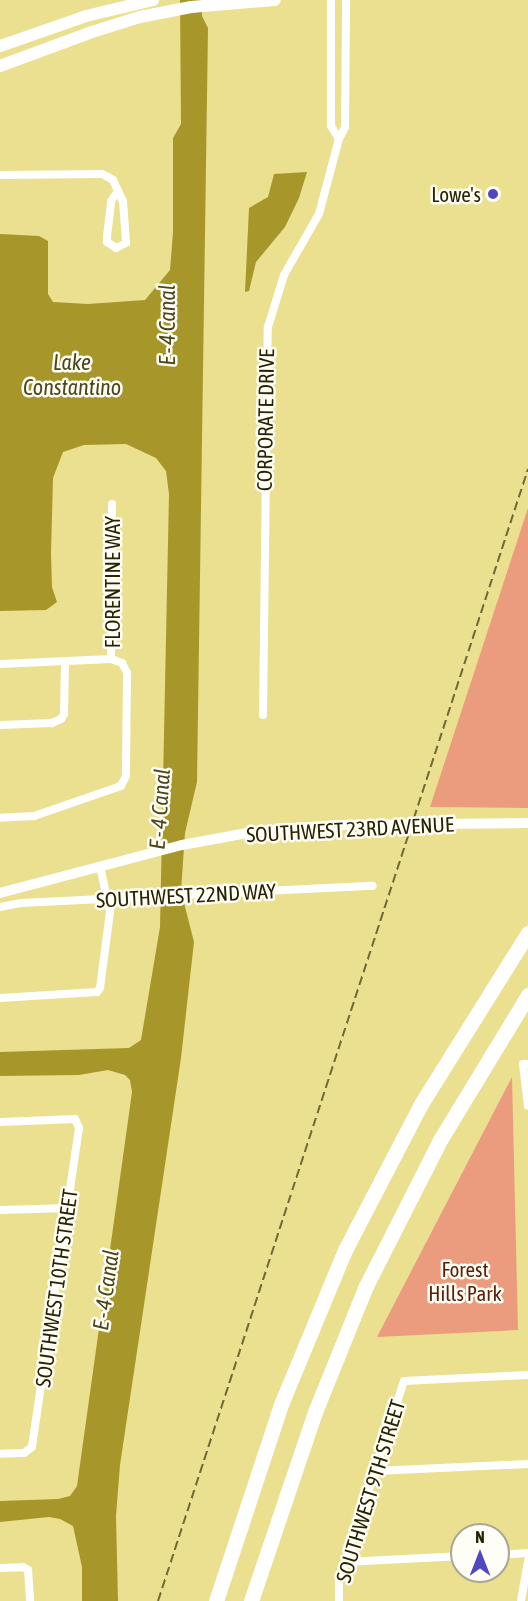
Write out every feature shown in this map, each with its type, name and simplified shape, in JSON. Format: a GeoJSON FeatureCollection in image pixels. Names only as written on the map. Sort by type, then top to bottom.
{"type":"FeatureCollection","features":[{"type":"Feature","properties":{"kind":"highway"},"geometry":{"type":"LineString","coordinates":[[216,1601],[285,1394],[345,1251],[421,1104],[528,933]]}},
{"type":"Feature","properties":{"kind":"highway"},"geometry":{"type":"LineString","coordinates":[[251,1601],[315,1412],[377,1262],[440,1140],[528,995]]}},
{"type":"Feature","properties":{"kind":"main road"},"geometry":{"type":"LineString","coordinates":[[0,46],[72,20],[153,0]]}},
{"type":"Feature","properties":{"kind":"main road"},"geometry":{"type":"LineString","coordinates":[[0,66],[140,17],[191,7],[275,0]]}},
{"type":"Feature","properties":{"kind":"street"},"geometry":{"type":"LineString","coordinates":[[331,0],[331,126],[339,139]]}},
{"type":"Feature","properties":{"kind":"street","name":"CORPORATE DRIVE"},"geometry":{"type":"LineString","coordinates":[[263,715],[268,327],[284,275],[320,214],[339,139],[345,127],[346,0]]}},
{"type":"Feature","properties":{"kind":"street"},"geometry":{"type":"LineString","coordinates":[[0,175],[102,174],[113,180],[123,201],[126,237],[126,243],[116,248],[107,242],[107,236],[111,201],[118,191]]}},
{"type":"Feature","properties":{"kind":"street","name":"FLORENTINE WAY"},"geometry":{"type":"LineString","coordinates":[[111,659],[112,504]]}},
{"type":"Feature","properties":{"kind":"street"},"geometry":{"type":"LineString","coordinates":[[0,664],[111,659],[123,663],[126,673],[124,782],[116,789],[34,816],[0,818]]}},
{"type":"Feature","properties":{"kind":"street"},"geometry":{"type":"LineString","coordinates":[[0,725],[52,723],[61,719],[64,714],[65,661]]}},
{"type":"Feature","properties":{"kind":"street","name":"SOUTHWEST 23RD AVENUE"},"geometry":{"type":"LineString","coordinates":[[0,893],[151,852],[196,842],[289,828],[392,824],[528,823]]}},
{"type":"Feature","properties":{"kind":"street"},"geometry":{"type":"LineString","coordinates":[[0,998],[97,992],[110,918],[109,899],[100,867]]}},
{"type":"Feature","properties":{"kind":"street","name":"SOUTHWEST 22ND WAY"},"geometry":{"type":"LineString","coordinates":[[0,907],[21,903],[373,886]]}},
{"type":"Feature","properties":{"kind":"street"},"geometry":{"type":"LineString","coordinates":[[526,1064],[528,1106]]}},
{"type":"Feature","properties":{"kind":"street","name":"SOUTHWEST 10TH STREET"},"geometry":{"type":"LineString","coordinates":[[0,1122],[75,1119],[78,1123],[68,1208],[34,1435],[29,1451],[0,1454]]}},
{"type":"Feature","properties":{"kind":"street"},"geometry":{"type":"LineString","coordinates":[[0,1210],[68,1208]]}},
{"type":"Feature","properties":{"kind":"street","name":"SOUTHWEST 9TH STREET"},"geometry":{"type":"LineString","coordinates":[[339,1601],[339,1582],[404,1381],[528,1375]]}},
{"type":"Feature","properties":{"kind":"street"},"geometry":{"type":"LineString","coordinates":[[375,1472],[528,1464]]}},
{"type":"Feature","properties":{"kind":"street"},"geometry":{"type":"LineString","coordinates":[[510,1554],[528,1553]]}},
{"type":"Feature","properties":{"kind":"street"},"geometry":{"type":"LineString","coordinates":[[345,1562],[450,1557]]}},
{"type":"Feature","properties":{"kind":"street"},"geometry":{"type":"LineString","coordinates":[[521,1601],[528,1561]]}},
{"type":"Feature","properties":{"kind":"street"},"geometry":{"type":"LineString","coordinates":[[0,1568],[23,1567],[28,1570],[30,1601]]}},
{"type":"Feature","properties":{"kind":"green space"},"geometry":{"type":"Polygon","coordinates":[[[528,508],[528,808],[430,807],[528,508]]]}},
{"type":"Feature","properties":{"kind":"green space","name":"Forest Hills Park"},"geometry":{"type":"Polygon","coordinates":[[[512,1077],[518,1330],[377,1337],[512,1077]]]}},
{"type":"Feature","properties":{"kind":"water"},"geometry":{"type":"Polygon","coordinates":[[[180,0],[202,0],[202,16],[208,28],[197,782],[185,833],[181,891],[194,942],[181,1058],[120,1465],[116,1516],[118,1601],[82,1601],[82,1567],[73,1526],[60,1519],[49,1517],[0,1522],[0,1501],[58,1499],[70,1496],[77,1486],[132,1092],[130,1080],[125,1075],[108,1070],[79,1075],[0,1076],[0,1052],[129,1048],[141,1040],[160,927],[169,494],[166,471],[156,458],[126,444],[84,445],[63,452],[53,478],[52,587],[57,602],[46,610],[0,611],[0,234],[39,236],[48,241],[48,294],[53,302],[88,304],[145,300],[170,270],[173,232],[173,138],[181,124],[180,0]]]}},
{"type":"Feature","properties":{"kind":"water"},"geometry":{"type":"Polygon","coordinates":[[[307,172],[299,198],[285,227],[256,262],[249,291],[245,292],[249,208],[268,197],[274,174],[307,172]]]}},
{"type":"Feature","properties":{"kind":"railway"},"geometry":{"type":"LineString","coordinates":[[158,1601],[528,469]]}},
{"type":"Feature","properties":{"kind":"place","name":"Lowe's"},"geometry":{"type":"Point","coordinates":[493,194]}},
{"type":"Feature","properties":{"kind":"water label","name":"E - 4 Canal"},"geometry":{"type":"Point","coordinates":[168,325]}},
{"type":"Feature","properties":{"kind":"water label","name":"Lake Constantino"},"geometry":{"type":"Point","coordinates":[72,374]}},
{"type":"Feature","properties":{"kind":"water label","name":"E - 4 Canal"},"geometry":{"type":"Point","coordinates":[160,809]}},
{"type":"Feature","properties":{"kind":"water label","name":"E - 4 Canal"},"geometry":{"type":"Point","coordinates":[106,1290]}}]}
